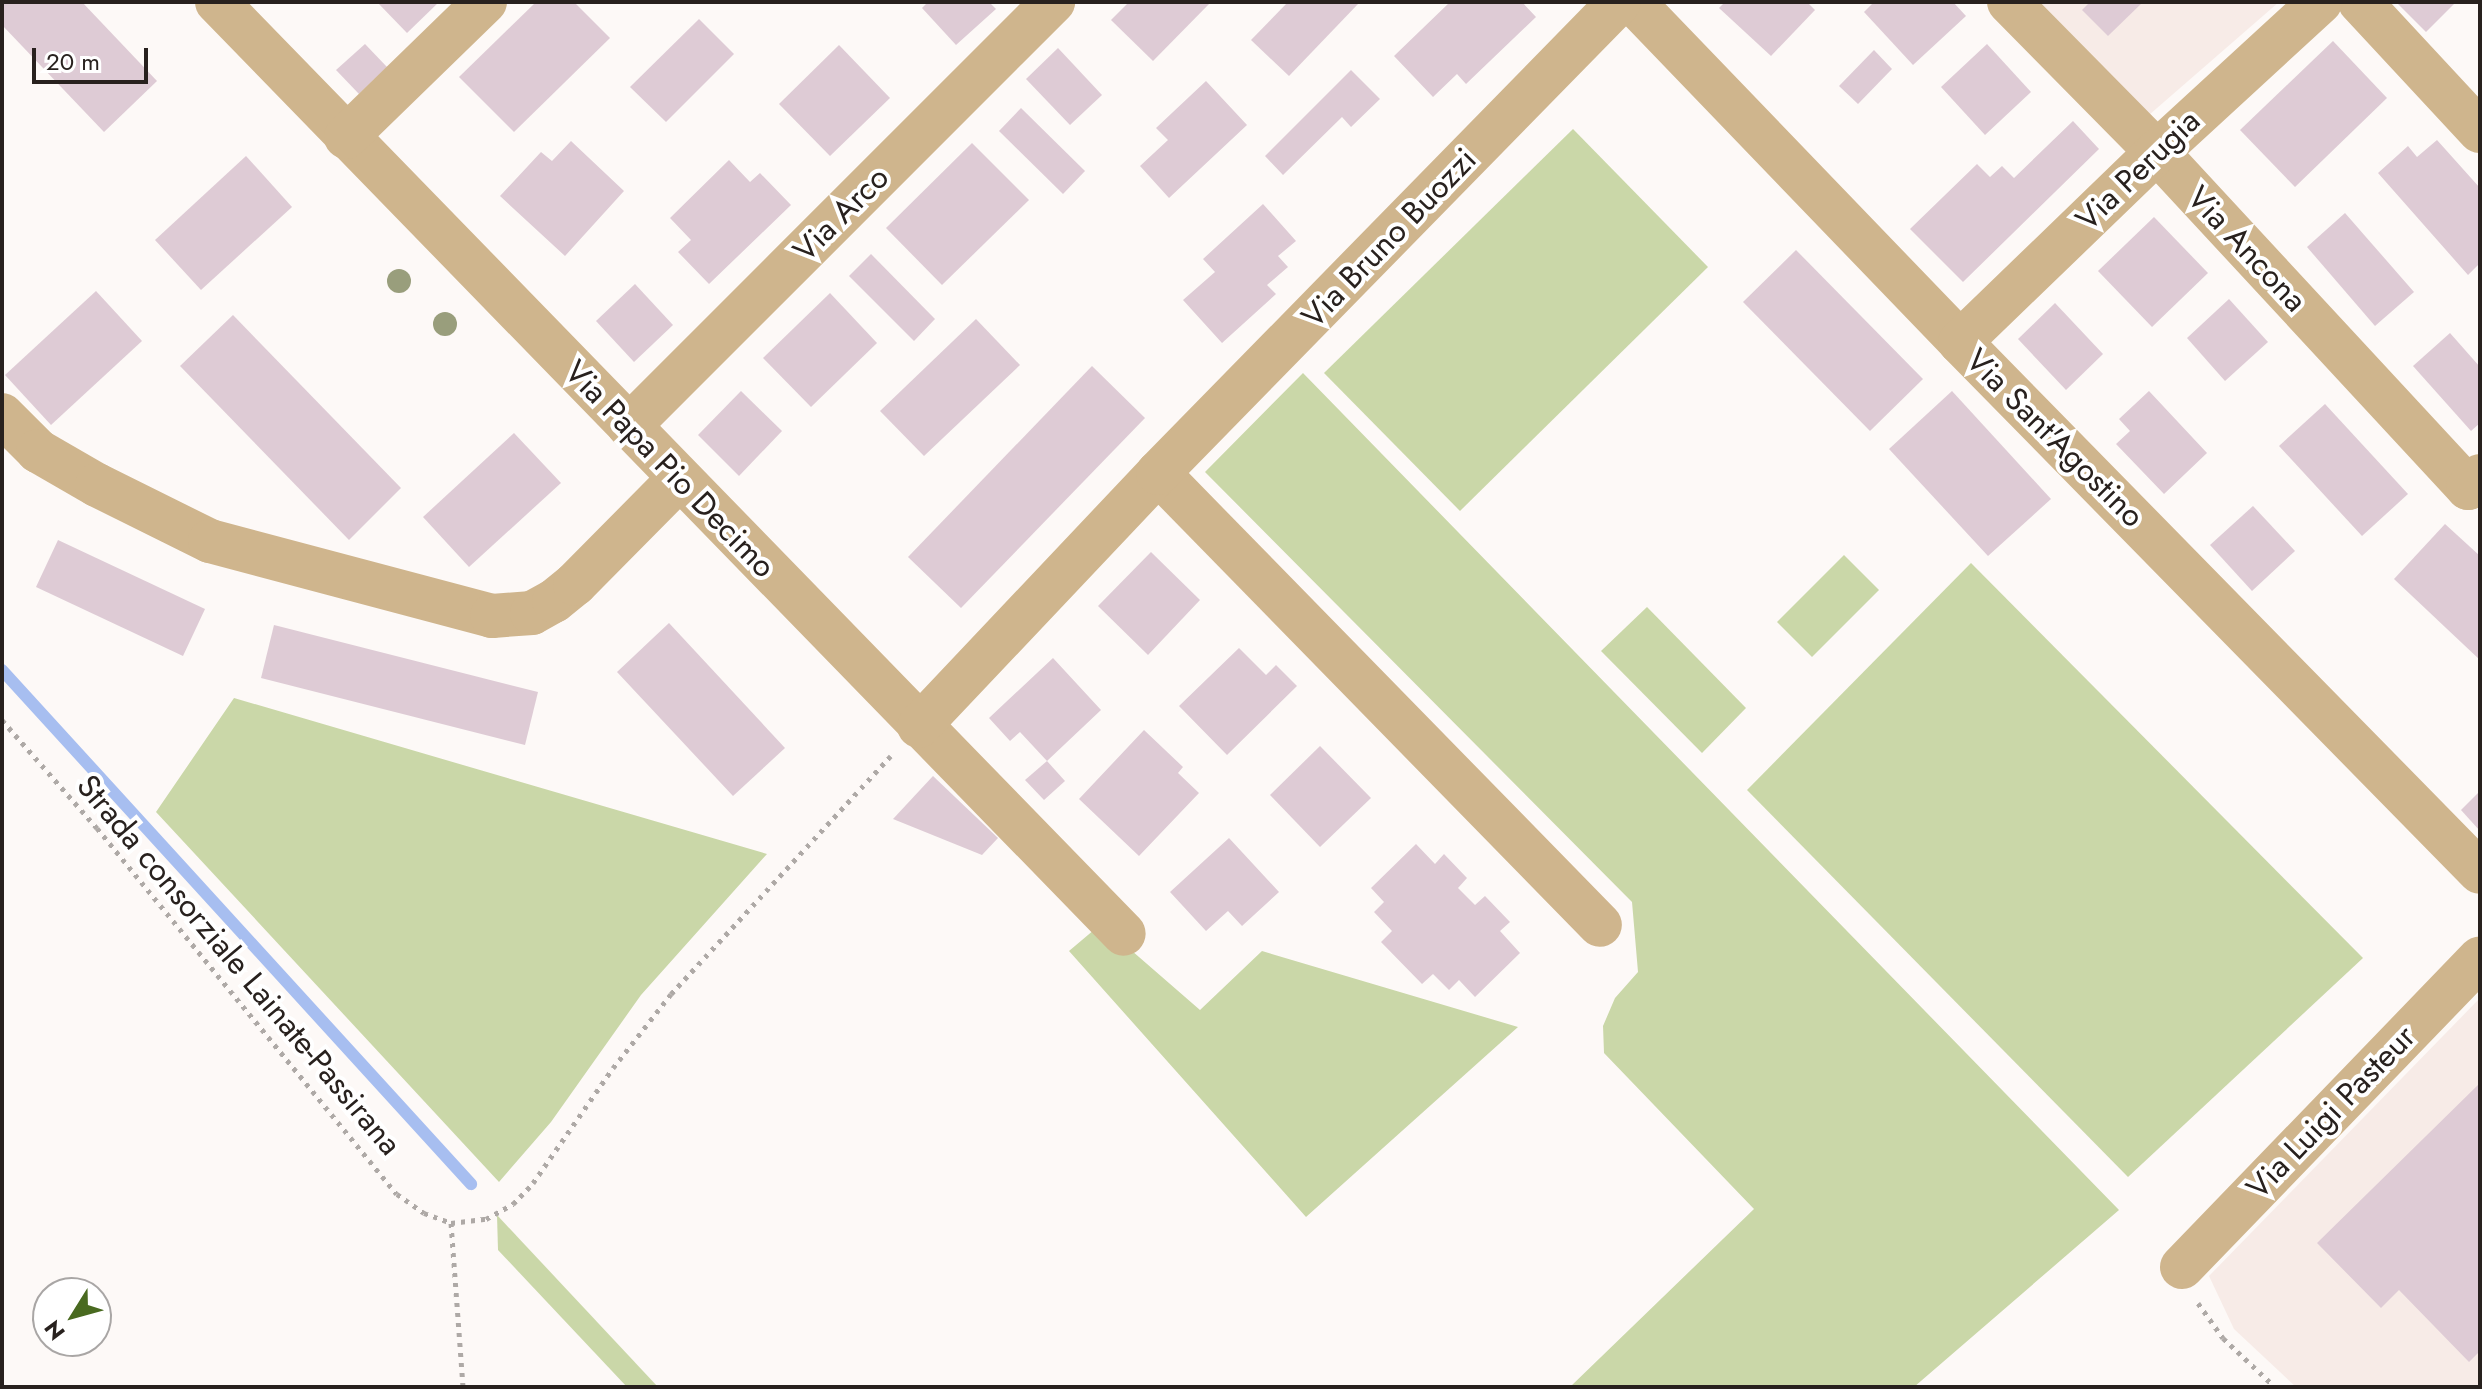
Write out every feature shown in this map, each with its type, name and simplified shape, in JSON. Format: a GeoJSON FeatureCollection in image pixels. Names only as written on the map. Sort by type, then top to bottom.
{"type":"FeatureCollection","features":[{"type":"Feature","properties":{"kind":"street","name":"Via Papa Pio Decimo"},"geometry":{"type":"LineString","coordinates":[[217,2],[1124,934]]}},
{"type":"Feature","properties":{"kind":"street"},"geometry":{"type":"LineString","coordinates":[[346,137],[485,2]]}},
{"type":"Feature","properties":{"kind":"street","name":"Via Arco"},"geometry":{"type":"LineString","coordinates":[[629,426],[1053,2]]}},
{"type":"Feature","properties":{"kind":"street","name":"Via Bruno Buozzi"},"geometry":{"type":"LineString","coordinates":[[919,726],[1158,473],[1619,2]]}},
{"type":"Feature","properties":{"kind":"street","name":"Via Sant'Agostino"},"geometry":{"type":"LineString","coordinates":[[1633,2],[1960,342],[2480,872]]}},
{"type":"Feature","properties":{"kind":"street","name":"Via Ancona"},"geometry":{"type":"LineString","coordinates":[[2009,2],[2157,152],[2468,488],[2480,476]]}},
{"type":"Feature","properties":{"kind":"street","name":"Via Perugia"},"geometry":{"type":"LineString","coordinates":[[1960,342],[2157,152],[2320,2]]}},
{"type":"Feature","properties":{"kind":"street"},"geometry":{"type":"LineString","coordinates":[[2360,2],[2480,131]]}},
{"type":"Feature","properties":{"kind":"street"},"geometry":{"type":"LineString","coordinates":[[2,415],[38,451],[97,485],[210,541],[492,616],[532,613],[554,601],[575,584],[679,479]]}},
{"type":"Feature","properties":{"kind":"street"},"geometry":{"type":"LineString","coordinates":[[1158,473],[1600,925]]}},
{"type":"Feature","properties":{"kind":"street","name":"Via Luigi Pasteur"},"geometry":{"type":"LineString","coordinates":[[2182,1267],[2480,958]]}},
{"type":"Feature","properties":{"kind":"path","name":"Strada consorziale Lainate-Passirana"},"geometry":{"type":"LineString","coordinates":[[2,720],[97,828],[397,1194],[424,1213],[451,1223]]}},
{"type":"Feature","properties":{"kind":"path"},"geometry":{"type":"LineString","coordinates":[[463,1387],[451,1223],[486,1219],[513,1204],[533,1183],[613,1068],[671,994],[919,726]]}},
{"type":"Feature","properties":{"kind":"path"},"geometry":{"type":"LineString","coordinates":[[2182,1267],[2206,1318],[2275,1387]]}},
{"type":"Feature","properties":{"kind":"shaded area"},"geometry":{"type":"Polygon","coordinates":[[[2040,2],[2279,2],[2149,115],[2040,2]]]}},
{"type":"Feature","properties":{"kind":"shaded area"},"geometry":{"type":"Polygon","coordinates":[[[2480,998],[2480,1387],[2296,1387],[2234,1329],[2209,1276],[2480,998]]]}},
{"type":"Feature","properties":{"kind":"green space"},"geometry":{"type":"Polygon","coordinates":[[[1573,129],[1708,267],[1460,511],[1324,373],[1573,129]]]}},
{"type":"Feature","properties":{"kind":"green space"},"geometry":{"type":"Polygon","coordinates":[[[1303,373],[2119,1210],[1914,1387],[1570,1387],[1754,1209],[1604,1053],[1603,1026],[1615,998],[1638,972],[1632,902],[1205,472],[1303,373]]]}},
{"type":"Feature","properties":{"kind":"green space"},"geometry":{"type":"Polygon","coordinates":[[[1844,555],[1879,590],[1812,657],[1777,622],[1844,555]]]}},
{"type":"Feature","properties":{"kind":"green space"},"geometry":{"type":"Polygon","coordinates":[[[1971,563],[2363,958],[2128,1177],[1747,790],[1971,563]]]}},
{"type":"Feature","properties":{"kind":"green space"},"geometry":{"type":"Polygon","coordinates":[[[1647,607],[1746,708],[1702,753],[1601,651],[1647,607]]]}},
{"type":"Feature","properties":{"kind":"green space"},"geometry":{"type":"Polygon","coordinates":[[[234,698],[767,854],[641,995],[551,1122],[499,1182],[156,812],[234,698]]]}},
{"type":"Feature","properties":{"kind":"green space"},"geometry":{"type":"Polygon","coordinates":[[[1101,924],[1200,1010],[1262,951],[1518,1027],[1306,1217],[1069,951],[1101,924]]]}},
{"type":"Feature","properties":{"kind":"green space"},"geometry":{"type":"Polygon","coordinates":[[[497,1215],[658,1387],[627,1387],[498,1250],[497,1215]]]}},
{"type":"Feature","properties":{"kind":"building"},"geometry":{"type":"Polygon","coordinates":[[[2,2],[82,2],[157,81],[104,132],[2,25],[2,2]]]}},
{"type":"Feature","properties":{"kind":"building"},"geometry":{"type":"Polygon","coordinates":[[[377,2],[439,2],[407,33],[377,2]]]}},
{"type":"Feature","properties":{"kind":"building"},"geometry":{"type":"Polygon","coordinates":[[[536,2],[574,2],[610,38],[514,132],[459,77],[536,2]]]}},
{"type":"Feature","properties":{"kind":"building"},"geometry":{"type":"Polygon","coordinates":[[[928,2],[989,2],[996,9],[956,45],[922,8],[928,2]]]}},
{"type":"Feature","properties":{"kind":"building"},"geometry":{"type":"Polygon","coordinates":[[[1129,2],[1211,2],[1153,61],[1111,20],[1129,2]]]}},
{"type":"Feature","properties":{"kind":"building"},"geometry":{"type":"Polygon","coordinates":[[[1288,2],[1358,4],[1289,76],[1251,40],[1288,2]]]}},
{"type":"Feature","properties":{"kind":"building"},"geometry":{"type":"Polygon","coordinates":[[[1450,2],[1522,2],[1536,17],[1466,84],[1457,74],[1433,97],[1394,56],[1450,2]]]}},
{"type":"Feature","properties":{"kind":"building"},"geometry":{"type":"Polygon","coordinates":[[[1725,2],[1807,2],[1815,10],[1771,56],[1719,8],[1725,2]]]}},
{"type":"Feature","properties":{"kind":"building"},"geometry":{"type":"Polygon","coordinates":[[[1874,2],[1953,2],[1966,16],[1913,65],[1864,12],[1874,2]]]}},
{"type":"Feature","properties":{"kind":"building"},"geometry":{"type":"Polygon","coordinates":[[[2090,2],[2143,2],[2108,36],[2082,10],[2090,2]]]}},
{"type":"Feature","properties":{"kind":"building"},"geometry":{"type":"Polygon","coordinates":[[[2396,2],[2456,2],[2426,32],[2396,2]]]}},
{"type":"Feature","properties":{"kind":"building"},"geometry":{"type":"Polygon","coordinates":[[[699,19],[734,54],[666,122],[630,87],[699,19]]]}},
{"type":"Feature","properties":{"kind":"building"},"geometry":{"type":"Polygon","coordinates":[[[2333,41],[2387,98],[2295,187],[2240,130],[2333,41]]]}},
{"type":"Feature","properties":{"kind":"building"},"geometry":{"type":"Polygon","coordinates":[[[365,44],[387,67],[359,94],[336,70],[365,44]]]}},
{"type":"Feature","properties":{"kind":"building"},"geometry":{"type":"Polygon","coordinates":[[[1987,44],[2031,92],[1985,135],[1941,87],[1987,44]]]}},
{"type":"Feature","properties":{"kind":"building"},"geometry":{"type":"Polygon","coordinates":[[[839,45],[890,98],[830,156],[779,104],[839,45]]]}},
{"type":"Feature","properties":{"kind":"building"},"geometry":{"type":"Polygon","coordinates":[[[1058,48],[1102,95],[1070,125],[1026,79],[1058,48]]]}},
{"type":"Feature","properties":{"kind":"building"},"geometry":{"type":"Polygon","coordinates":[[[1874,50],[1892,69],[1858,104],[1839,86],[1874,50]]]}},
{"type":"Feature","properties":{"kind":"building"},"geometry":{"type":"Polygon","coordinates":[[[1351,70],[1380,99],[1351,127],[1342,117],[1283,175],[1265,156],[1351,70]]]}},
{"type":"Feature","properties":{"kind":"building"},"geometry":{"type":"Polygon","coordinates":[[[1206,81],[1247,125],[1169,198],[1140,166],[1168,140],[1156,128],[1206,81]]]}},
{"type":"Feature","properties":{"kind":"building"},"geometry":{"type":"Polygon","coordinates":[[[1021,108],[1085,171],[1063,194],[999,131],[1021,108]]]}},
{"type":"Feature","properties":{"kind":"building"},"geometry":{"type":"Polygon","coordinates":[[[2073,121],[2099,149],[1963,282],[1910,229],[1977,164],[1990,177],[2002,166],[2014,178],[2073,121]]]}},
{"type":"Feature","properties":{"kind":"building"},"geometry":{"type":"Polygon","coordinates":[[[2437,140],[2480,188],[2480,263],[2468,275],[2378,173],[2408,146],[2417,157],[2437,140]]]}},
{"type":"Feature","properties":{"kind":"building"},"geometry":{"type":"Polygon","coordinates":[[[571,141],[624,191],[565,256],[500,196],[541,152],[552,161],[571,141]]]}},
{"type":"Feature","properties":{"kind":"building"},"geometry":{"type":"Polygon","coordinates":[[[972,143],[1029,200],[942,285],[886,228],[972,143]]]}},
{"type":"Feature","properties":{"kind":"building"},"geometry":{"type":"Polygon","coordinates":[[[246,156],[292,207],[201,290],[155,240],[246,156]]]}},
{"type":"Feature","properties":{"kind":"building"},"geometry":{"type":"Polygon","coordinates":[[[729,160],[750,182],[760,173],[791,205],[709,284],[678,252],[691,240],[670,218],[729,160]]]}},
{"type":"Feature","properties":{"kind":"building"},"geometry":{"type":"Polygon","coordinates":[[[1263,204],[1296,241],[1278,256],[1288,267],[1267,285],[1276,294],[1222,343],[1183,300],[1215,272],[1203,259],[1263,204]]]}},
{"type":"Feature","properties":{"kind":"building"},"geometry":{"type":"Polygon","coordinates":[[[2345,213],[2414,292],[2375,326],[2307,247],[2345,213]]]}},
{"type":"Feature","properties":{"kind":"building"},"geometry":{"type":"Polygon","coordinates":[[[2154,217],[2208,273],[2152,327],[2098,271],[2154,217]]]}},
{"type":"Feature","properties":{"kind":"building"},"geometry":{"type":"Polygon","coordinates":[[[1796,250],[1923,379],[1870,431],[1743,302],[1796,250]]]}},
{"type":"Feature","properties":{"kind":"building"},"geometry":{"type":"Polygon","coordinates":[[[871,254],[935,319],[914,341],[849,276],[871,254]]]}},
{"type":"Feature","properties":{"kind":"building"},"geometry":{"type":"Polygon","coordinates":[[[635,284],[673,325],[634,362],[596,321],[635,284]]]}},
{"type":"Feature","properties":{"kind":"building"},"geometry":{"type":"Polygon","coordinates":[[[96,291],[142,341],[51,425],[5,375],[96,291]]]}},
{"type":"Feature","properties":{"kind":"building"},"geometry":{"type":"Polygon","coordinates":[[[830,293],[877,343],[811,407],[763,358],[830,293]]]}},
{"type":"Feature","properties":{"kind":"building"},"geometry":{"type":"Polygon","coordinates":[[[2229,299],[2268,342],[2225,381],[2187,338],[2229,299]]]}},
{"type":"Feature","properties":{"kind":"building"},"geometry":{"type":"Polygon","coordinates":[[[2055,303],[2103,354],[2066,390],[2018,339],[2055,303]]]}},
{"type":"Feature","properties":{"kind":"building"},"geometry":{"type":"Polygon","coordinates":[[[233,315],[401,488],[349,540],[180,366],[233,315]]]}},
{"type":"Feature","properties":{"kind":"building"},"geometry":{"type":"Polygon","coordinates":[[[976,319],[1020,365],[924,456],[880,411],[976,319]]]}},
{"type":"Feature","properties":{"kind":"building"},"geometry":{"type":"Polygon","coordinates":[[[2450,333],[2480,367],[2480,423],[2471,431],[2413,366],[2450,333]]]}},
{"type":"Feature","properties":{"kind":"building"},"geometry":{"type":"Polygon","coordinates":[[[1092,366],[1145,418],[961,608],[908,557],[1092,366]]]}},
{"type":"Feature","properties":{"kind":"building"},"geometry":{"type":"Polygon","coordinates":[[[741,391],[782,431],[739,476],[698,435],[741,391]]]}},
{"type":"Feature","properties":{"kind":"building"},"geometry":{"type":"Polygon","coordinates":[[[1952,391],[2051,499],[1988,556],[1889,449],[1952,391]]]}},
{"type":"Feature","properties":{"kind":"building"},"geometry":{"type":"Polygon","coordinates":[[[2149,391],[2207,453],[2164,494],[2116,444],[2130,431],[2119,419],[2149,391]]]}},
{"type":"Feature","properties":{"kind":"building"},"geometry":{"type":"Polygon","coordinates":[[[2325,404],[2408,494],[2362,536],[2279,446],[2325,404]]]}},
{"type":"Feature","properties":{"kind":"building"},"geometry":{"type":"Polygon","coordinates":[[[514,433],[561,483],[469,567],[423,517],[514,433]]]}},
{"type":"Feature","properties":{"kind":"building"},"geometry":{"type":"Polygon","coordinates":[[[2253,506],[2295,551],[2252,591],[2210,545],[2253,506]]]}},
{"type":"Feature","properties":{"kind":"building"},"geometry":{"type":"Polygon","coordinates":[[[2445,524],[2480,556],[2480,660],[2394,579],[2445,524]]]}},
{"type":"Feature","properties":{"kind":"building"},"geometry":{"type":"Polygon","coordinates":[[[58,540],[205,609],[183,656],[36,587],[58,540]]]}},
{"type":"Feature","properties":{"kind":"building"},"geometry":{"type":"Polygon","coordinates":[[[1151,552],[1200,600],[1148,655],[1098,606],[1151,552]]]}},
{"type":"Feature","properties":{"kind":"building"},"geometry":{"type":"Polygon","coordinates":[[[669,623],[785,748],[733,796],[617,672],[669,623]]]}},
{"type":"Feature","properties":{"kind":"building"},"geometry":{"type":"Polygon","coordinates":[[[274,625],[538,692],[525,745],[261,678],[274,625]]]}},
{"type":"Feature","properties":{"kind":"building"},"geometry":{"type":"Polygon","coordinates":[[[1239,648],[1266,675],[1276,665],[1297,686],[1227,755],[1179,706],[1239,648]]]}},
{"type":"Feature","properties":{"kind":"building"},"geometry":{"type":"Polygon","coordinates":[[[1053,658],[1101,710],[1047,761],[1020,732],[1010,741],[989,718],[1053,658]]]}},
{"type":"Feature","properties":{"kind":"building"},"geometry":{"type":"Polygon","coordinates":[[[1144,730],[1183,767],[1178,773],[1199,793],[1139,856],[1079,799],[1144,730]]]}},
{"type":"Feature","properties":{"kind":"building"},"geometry":{"type":"Polygon","coordinates":[[[1320,746],[1371,798],[1320,847],[1270,795],[1320,746]]]}},
{"type":"Feature","properties":{"kind":"building"},"geometry":{"type":"Polygon","coordinates":[[[1047,761],[1065,781],[1044,800],[1025,780],[1047,761]]]}},
{"type":"Feature","properties":{"kind":"building"},"geometry":{"type":"Polygon","coordinates":[[[933,776],[998,838],[982,855],[893,819],[933,776]]]}},
{"type":"Feature","properties":{"kind":"building"},"geometry":{"type":"Polygon","coordinates":[[[2480,791],[2480,831],[2461,810],[2480,791]]]}},
{"type":"Feature","properties":{"kind":"building"},"geometry":{"type":"Polygon","coordinates":[[[1229,838],[1279,892],[1242,926],[1228,911],[1206,931],[1170,892],[1229,838]]]}},
{"type":"Feature","properties":{"kind":"building"},"geometry":{"type":"Polygon","coordinates":[[[1416,844],[1435,864],[1444,854],[1467,878],[1458,888],[1475,905],[1485,896],[1510,922],[1500,931],[1520,953],[1475,997],[1459,980],[1449,990],[1433,974],[1422,984],[1381,942],[1392,931],[1374,912],[1384,902],[1371,888],[1416,844]]]}},
{"type":"Feature","properties":{"kind":"building"},"geometry":{"type":"Polygon","coordinates":[[[2480,1083],[2480,1351],[2469,1362],[2399,1290],[2381,1308],[2317,1243],[2480,1083]]]}},
{"type":"Feature","properties":{"kind":"waterway"},"geometry":{"type":"LineString","coordinates":[[2,670],[471,1184]]}}]}
